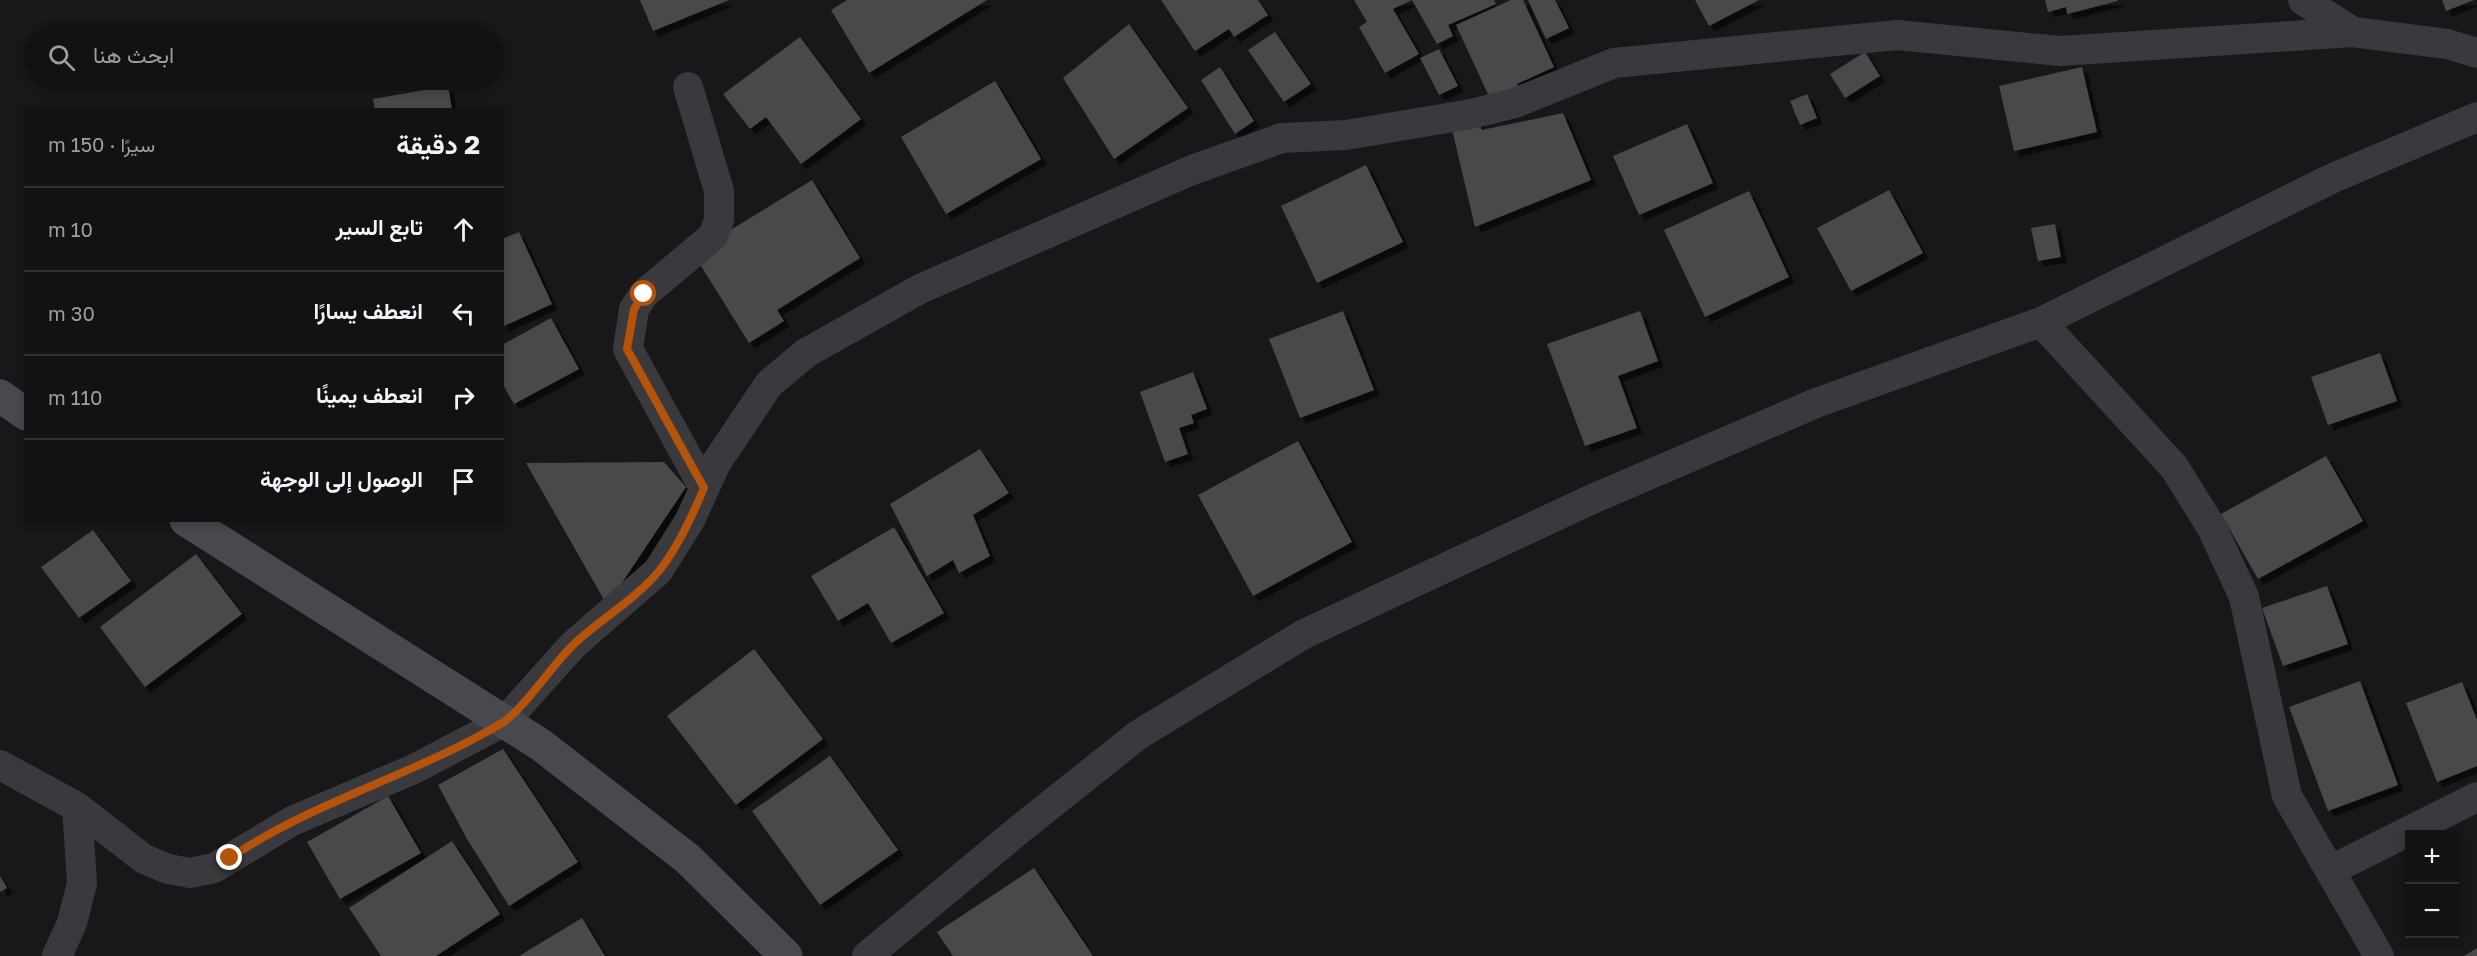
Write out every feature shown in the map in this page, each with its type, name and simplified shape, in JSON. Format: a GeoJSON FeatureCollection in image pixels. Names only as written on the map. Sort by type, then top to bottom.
{"type":"FeatureCollection","features":[{"type":"Feature","properties":{"kind":"street"},"geometry":{"type":"LineString","coordinates":[[2303,0],[2353,32]]}},
{"type":"Feature","properties":{"kind":"street"},"geometry":{"type":"LineString","coordinates":[[0,765],[77,807],[144,859],[168,869],[190,873],[214,868],[292,821],[414,769],[505,721],[573,645],[658,571],[690,520],[716,463],[769,384],[806,353],[920,289],[1192,170],[1282,138],[1346,135],[1471,114],[1515,104],[1614,63],[1897,35],[2060,51],[2353,32],[2447,44],[2477,53]]}},
{"type":"Feature","properties":{"kind":"street"},"geometry":{"type":"LineString","coordinates":[[688,87],[719,191],[719,220],[712,236],[644,294],[634,309],[627,349],[704,488]]}},
{"type":"Feature","properties":{"kind":"street"},"geometry":{"type":"LineString","coordinates":[[867,956],[1138,735],[1304,634],[1590,500],[1805,408],[2041,322],[2333,178],[2477,117]]}},
{"type":"Feature","properties":{"kind":"street"},"geometry":{"type":"LineString","coordinates":[[2041,322],[2174,467],[2212,528],[2244,597],[2287,796],[2379,956]]}},
{"type":"Feature","properties":{"kind":"street"},"geometry":{"type":"LineString","coordinates":[[0,396],[24,413]]}},
{"type":"Feature","properties":{"kind":"street"},"geometry":{"type":"LineString","coordinates":[[189,522],[541,745],[688,859],[786,956]]}},
{"type":"Feature","properties":{"kind":"street"},"geometry":{"type":"LineString","coordinates":[[2331,870],[2477,797]]}},
{"type":"Feature","properties":{"kind":"street"},"geometry":{"type":"LineString","coordinates":[[57,956],[72,923],[82,883],[77,807]]}},
{"type":"Feature","properties":{"kind":"building"},"geometry":{"type":"Polygon","coordinates":[[[640,0],[729,0],[653,31],[640,0]]]}},
{"type":"Feature","properties":{"kind":"building"},"geometry":{"type":"Polygon","coordinates":[[[847,0],[987,0],[869,73],[831,10],[847,0]]]}},
{"type":"Feature","properties":{"kind":"building"},"geometry":{"type":"Polygon","coordinates":[[[1161,0],[1258,0],[1268,15],[1234,37],[1229,29],[1195,51],[1161,0]]]}},
{"type":"Feature","properties":{"kind":"building"},"geometry":{"type":"Polygon","coordinates":[[[1354,0],[1412,0],[1393,9],[1419,54],[1385,73],[1359,27],[1367,22],[1354,0]]]}},
{"type":"Feature","properties":{"kind":"building"},"geometry":{"type":"Polygon","coordinates":[[[1412,0],[1494,0],[1496,4],[1448,25],[1453,36],[1437,44],[1412,0]]]}},
{"type":"Feature","properties":{"kind":"building"},"geometry":{"type":"Polygon","coordinates":[[[1511,0],[1523,0],[1554,67],[1517,84],[1520,91],[1492,103],[1456,25],[1511,0]]]}},
{"type":"Feature","properties":{"kind":"building"},"geometry":{"type":"Polygon","coordinates":[[[1528,0],[1555,0],[1569,28],[1546,39],[1528,0]]]}},
{"type":"Feature","properties":{"kind":"building"},"geometry":{"type":"Polygon","coordinates":[[[1695,0],[1759,0],[1709,26],[1695,0]]]}},
{"type":"Feature","properties":{"kind":"building"},"geometry":{"type":"Polygon","coordinates":[[[2045,0],[2118,1],[2067,14],[2066,7],[2048,12],[2045,0]]]}},
{"type":"Feature","properties":{"kind":"building"},"geometry":{"type":"Polygon","coordinates":[[[2442,0],[2474,0],[2446,11],[2442,0]]]}},
{"type":"Feature","properties":{"kind":"building"},"geometry":{"type":"Polygon","coordinates":[[[1129,24],[1188,108],[1114,159],[1063,78],[1129,24]]]}},
{"type":"Feature","properties":{"kind":"building"},"geometry":{"type":"Polygon","coordinates":[[[1275,32],[1311,84],[1284,102],[1248,50],[1275,32]]]}},
{"type":"Feature","properties":{"kind":"building"},"geometry":{"type":"Polygon","coordinates":[[[800,37],[861,119],[801,164],[766,117],[750,129],[723,94],[800,37]]]}},
{"type":"Feature","properties":{"kind":"building"},"geometry":{"type":"Polygon","coordinates":[[[1439,49],[1458,86],[1439,95],[1420,58],[1439,49]]]}},
{"type":"Feature","properties":{"kind":"building"},"geometry":{"type":"Polygon","coordinates":[[[1865,52],[1880,76],[1845,98],[1830,74],[1865,52]]]}},
{"type":"Feature","properties":{"kind":"building"},"geometry":{"type":"Polygon","coordinates":[[[1220,67],[1254,121],[1235,134],[1201,80],[1220,67]]]}},
{"type":"Feature","properties":{"kind":"building"},"geometry":{"type":"Polygon","coordinates":[[[2082,67],[2097,132],[2014,151],[1999,86],[2082,67]]]}},
{"type":"Feature","properties":{"kind":"building"},"geometry":{"type":"Polygon","coordinates":[[[995,81],[1041,159],[946,214],[901,137],[995,81]]]}},
{"type":"Feature","properties":{"kind":"building"},"geometry":{"type":"Polygon","coordinates":[[[425,90],[449,90],[452,108],[375,108],[373,99],[425,90]]]}},
{"type":"Feature","properties":{"kind":"building"},"geometry":{"type":"Polygon","coordinates":[[[1807,94],[1817,118],[1800,125],[1790,101],[1807,94]]]}},
{"type":"Feature","properties":{"kind":"building"},"geometry":{"type":"Polygon","coordinates":[[[1563,113],[1591,180],[1475,227],[1451,125],[1477,120],[1482,130],[1563,113]]]}},
{"type":"Feature","properties":{"kind":"building"},"geometry":{"type":"Polygon","coordinates":[[[1687,124],[1713,183],[1639,215],[1613,156],[1687,124]]]}},
{"type":"Feature","properties":{"kind":"building"},"geometry":{"type":"Polygon","coordinates":[[[1366,165],[1403,242],[1317,283],[1281,206],[1366,165]]]}},
{"type":"Feature","properties":{"kind":"building"},"geometry":{"type":"Polygon","coordinates":[[[812,180],[860,258],[777,310],[784,321],[749,343],[693,253],[812,180]]]}},
{"type":"Feature","properties":{"kind":"building"},"geometry":{"type":"Polygon","coordinates":[[[1889,190],[1923,253],[1851,291],[1817,228],[1889,190]]]}},
{"type":"Feature","properties":{"kind":"building"},"geometry":{"type":"Polygon","coordinates":[[[1749,191],[1789,277],[1705,317],[1664,230],[1749,191]]]}},
{"type":"Feature","properties":{"kind":"building"},"geometry":{"type":"Polygon","coordinates":[[[2055,224],[2061,257],[2038,261],[2031,228],[2055,224]]]}},
{"type":"Feature","properties":{"kind":"building"},"geometry":{"type":"Polygon","coordinates":[[[519,232],[552,304],[504,326],[504,238],[519,232]]]}},
{"type":"Feature","properties":{"kind":"building"},"geometry":{"type":"Polygon","coordinates":[[[1343,311],[1374,390],[1300,418],[1269,339],[1343,311]]]}},
{"type":"Feature","properties":{"kind":"building"},"geometry":{"type":"Polygon","coordinates":[[[1640,311],[1658,361],[1618,376],[1637,428],[1585,446],[1547,344],[1640,311]]]}},
{"type":"Feature","properties":{"kind":"building"},"geometry":{"type":"Polygon","coordinates":[[[551,318],[579,369],[514,404],[504,386],[504,344],[551,318]]]}},
{"type":"Feature","properties":{"kind":"building"},"geometry":{"type":"Polygon","coordinates":[[[2380,353],[2397,401],[2328,425],[2311,377],[2380,353]]]}},
{"type":"Feature","properties":{"kind":"building"},"geometry":{"type":"Polygon","coordinates":[[[1193,372],[1207,409],[1191,415],[1194,423],[1179,428],[1188,454],[1165,462],[1140,392],[1193,372]]]}},
{"type":"Feature","properties":{"kind":"building"},"geometry":{"type":"Polygon","coordinates":[[[1298,441],[1352,542],[1253,596],[1198,495],[1298,441]]]}},
{"type":"Feature","properties":{"kind":"building"},"geometry":{"type":"Polygon","coordinates":[[[980,449],[1009,493],[973,515],[990,556],[959,573],[953,560],[927,576],[890,504],[980,449]]]}},
{"type":"Feature","properties":{"kind":"building"},"geometry":{"type":"Polygon","coordinates":[[[2326,456],[2363,521],[2258,579],[2221,514],[2326,456]]]}},
{"type":"Feature","properties":{"kind":"building"},"geometry":{"type":"Polygon","coordinates":[[[664,462],[686,487],[607,605],[526,463],[664,462]]]}},
{"type":"Feature","properties":{"kind":"building"},"geometry":{"type":"Polygon","coordinates":[[[894,527],[944,613],[891,643],[868,603],[838,621],[811,576],[894,527]]]}},
{"type":"Feature","properties":{"kind":"building"},"geometry":{"type":"Polygon","coordinates":[[[93,530],[131,581],[79,618],[41,567],[93,530]]]}},
{"type":"Feature","properties":{"kind":"building"},"geometry":{"type":"Polygon","coordinates":[[[196,554],[242,614],[145,687],[100,627],[196,554]]]}},
{"type":"Feature","properties":{"kind":"building"},"geometry":{"type":"Polygon","coordinates":[[[2327,586],[2348,644],[2283,666],[2262,608],[2327,586]]]}},
{"type":"Feature","properties":{"kind":"building"},"geometry":{"type":"Polygon","coordinates":[[[754,649],[823,739],[736,805],[667,716],[754,649]]]}},
{"type":"Feature","properties":{"kind":"building"},"geometry":{"type":"Polygon","coordinates":[[[2360,681],[2398,785],[2328,811],[2289,707],[2360,681]]]}},
{"type":"Feature","properties":{"kind":"building"},"geometry":{"type":"Polygon","coordinates":[[[2462,682],[2477,720],[2477,766],[2437,782],[2406,703],[2462,682]]]}},
{"type":"Feature","properties":{"kind":"building"},"geometry":{"type":"Polygon","coordinates":[[[503,749],[578,862],[509,906],[467,839],[438,785],[503,749]]]}},
{"type":"Feature","properties":{"kind":"building"},"geometry":{"type":"Polygon","coordinates":[[[830,756],[898,850],[820,905],[752,811],[830,756]]]}},
{"type":"Feature","properties":{"kind":"building"},"geometry":{"type":"Polygon","coordinates":[[[388,796],[421,853],[340,899],[307,842],[388,796]]]}},
{"type":"Feature","properties":{"kind":"building"},"geometry":{"type":"Polygon","coordinates":[[[452,841],[500,914],[436,956],[381,956],[349,908],[452,841]]]}},
{"type":"Feature","properties":{"kind":"building"},"geometry":{"type":"Polygon","coordinates":[[[1034,868],[1093,956],[953,956],[937,932],[1034,868]]]}},
{"type":"Feature","properties":{"kind":"building"},"geometry":{"type":"Polygon","coordinates":[[[0,876],[7,888],[0,892],[0,876]]]}},
{"type":"Feature","properties":{"kind":"building"},"geometry":{"type":"Polygon","coordinates":[[[582,918],[605,956],[519,956],[582,918]]]}},
{"type":"Feature","properties":{"kind":"building"},"geometry":{"type":"Polygon","coordinates":[[[2477,948],[2477,956],[2464,956],[2477,948]]]}},
{"type":"Feature","properties":{"kind":"route"},"geometry":{"type":"LineString","coordinates":[[230,858],[292,821],[414,769],[505,721],[573,645],[658,571],[690,520],[704,488],[627,349],[629,326],[634,309],[644,294]]}}]}
